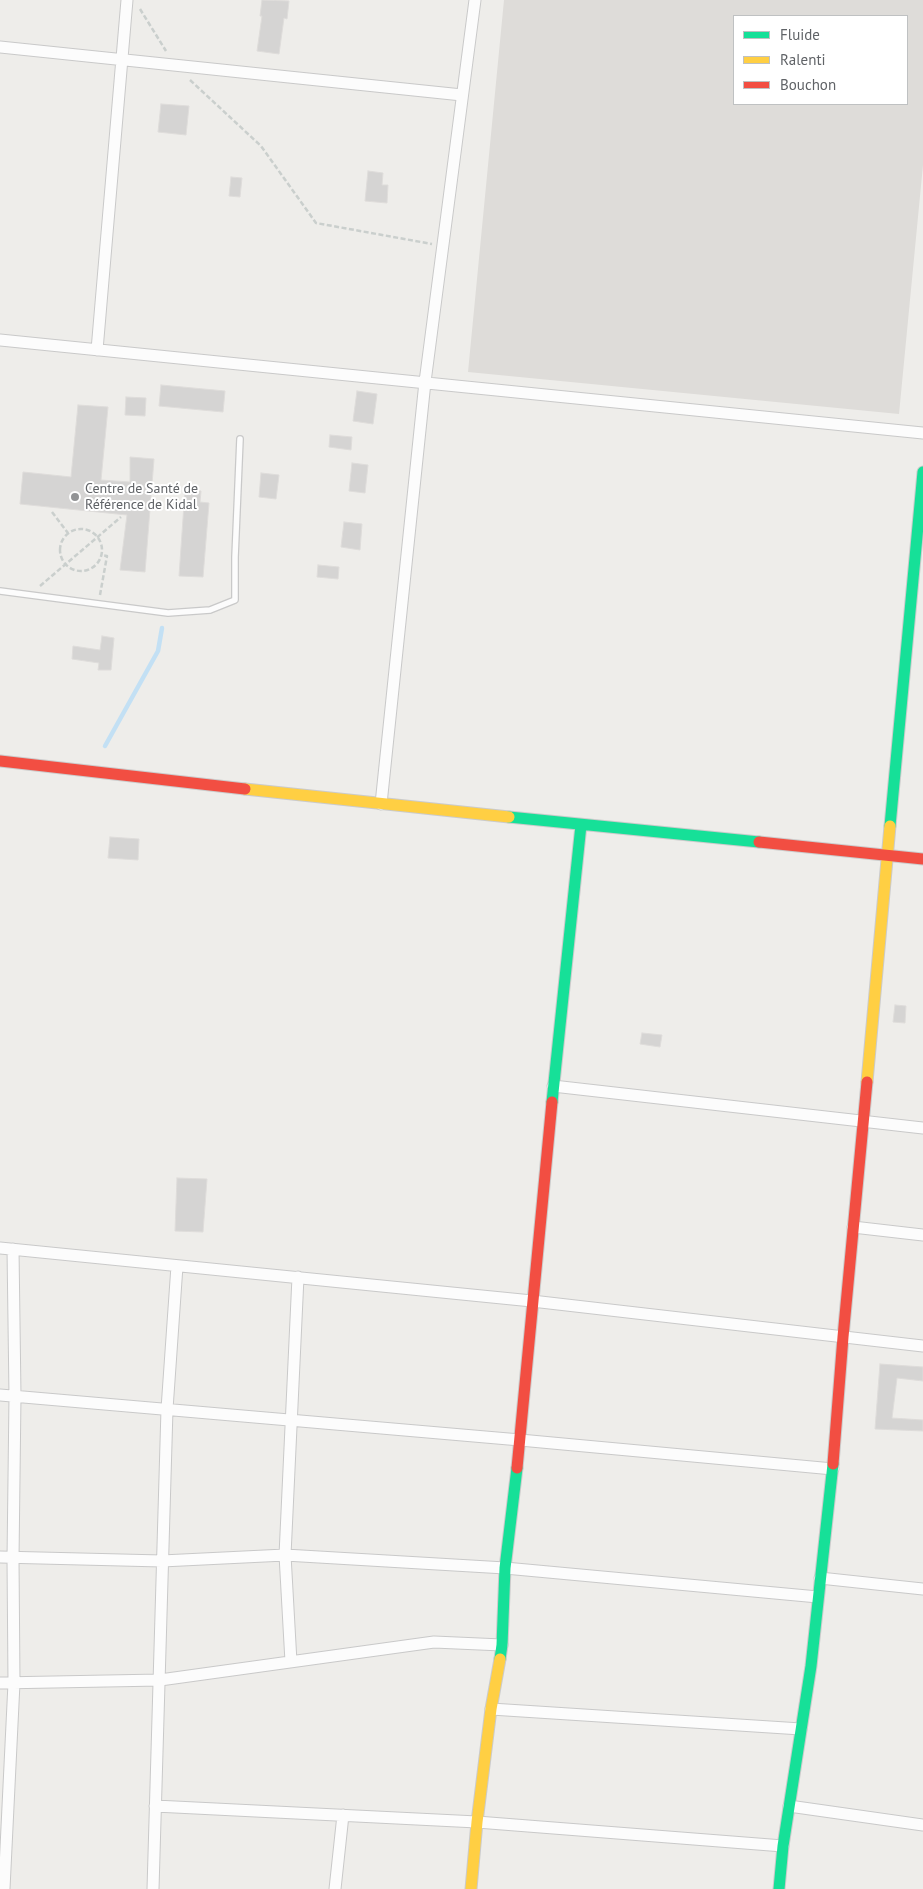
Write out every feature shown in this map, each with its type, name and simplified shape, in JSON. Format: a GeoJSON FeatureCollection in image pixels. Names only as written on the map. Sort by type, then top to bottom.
{"type":"FeatureCollection","features":[{"type":"Feature","properties":{"kind":"street"},"geometry":{"type":"LineString","coordinates":[[97,350],[127,0]]}},
{"type":"Feature","properties":{"kind":"street"},"geometry":{"type":"LineString","coordinates":[[381,804],[425,382],[475,0]]}},
{"type":"Feature","properties":{"kind":"street"},"geometry":{"type":"LineString","coordinates":[[0,47],[462,95]]}},
{"type":"Feature","properties":{"kind":"street"},"geometry":{"type":"LineString","coordinates":[[0,340],[923,433]]}},
{"type":"Feature","properties":{"kind":"street"},"geometry":{"type":"LineString","coordinates":[[779,1889],[783,1846],[811,1666],[833,1469],[843,1337],[923,472]]}},
{"type":"Feature","properties":{"kind":"street"},"geometry":{"type":"LineString","coordinates":[[0,761],[381,804],[923,859]]}},
{"type":"Feature","properties":{"kind":"street"},"geometry":{"type":"LineString","coordinates":[[471,1889],[491,1709],[502,1645],[505,1568],[520,1440],[553,1086],[581,824]]}},
{"type":"Feature","properties":{"kind":"street"},"geometry":{"type":"LineString","coordinates":[[553,1086],[923,1128]]}},
{"type":"Feature","properties":{"kind":"street"},"geometry":{"type":"LineString","coordinates":[[853,1227],[923,1235]]}},
{"type":"Feature","properties":{"kind":"street"},"geometry":{"type":"LineString","coordinates":[[0,1248],[532,1300],[923,1346]]}},
{"type":"Feature","properties":{"kind":"street"},"geometry":{"type":"LineString","coordinates":[[4,1889],[14,1683],[15,1396],[13,1249]]}},
{"type":"Feature","properties":{"kind":"street"},"geometry":{"type":"LineString","coordinates":[[153,1889],[167,1409],[177,1266]]}},
{"type":"Feature","properties":{"kind":"street"},"geometry":{"type":"LineString","coordinates":[[291,1662],[285,1555],[298,1278]]}},
{"type":"Feature","properties":{"kind":"street"},"geometry":{"type":"LineString","coordinates":[[0,1395],[833,1469]]}},
{"type":"Feature","properties":{"kind":"street"},"geometry":{"type":"LineString","coordinates":[[0,1557],[162,1561],[285,1555],[505,1568],[818,1597]]}},
{"type":"Feature","properties":{"kind":"street"},"geometry":{"type":"LineString","coordinates":[[820,1578],[923,1589]]}},
{"type":"Feature","properties":{"kind":"street"},"geometry":{"type":"LineString","coordinates":[[0,1683],[160,1680],[434,1642],[502,1645]]}},
{"type":"Feature","properties":{"kind":"street"},"geometry":{"type":"LineString","coordinates":[[491,1709],[801,1729]]}},
{"type":"Feature","properties":{"kind":"street"},"geometry":{"type":"LineString","coordinates":[[155,1806],[477,1822],[783,1846]]}},
{"type":"Feature","properties":{"kind":"street"},"geometry":{"type":"LineString","coordinates":[[789,1806],[923,1825]]}},
{"type":"Feature","properties":{"kind":"street"},"geometry":{"type":"LineString","coordinates":[[335,1889],[343,1815]]}},
{"type":"Feature","properties":{"kind":"lane"},"geometry":{"type":"LineString","coordinates":[[0,591],[168,613],[210,610],[235,600],[240,439]]}},
{"type":"Feature","properties":{"kind":"path"},"geometry":{"type":"LineString","coordinates":[[140,8],[174,65],[262,146],[316,223],[443,246]]}},
{"type":"Feature","properties":{"kind":"path"},"geometry":{"type":"LineString","coordinates":[[52,512],[68,533]]}},
{"type":"Feature","properties":{"kind":"path"},"geometry":{"type":"LineString","coordinates":[[29,595],[122,517]]}},
{"type":"Feature","properties":{"kind":"path"},"geometry":{"type":"LineString","coordinates":[[87,529],[98,537],[102,550],[101,555],[98,562],[88,570],[76,571],[65,564],[59,552],[62,538],[68,533],[73,530],[87,529]]}},
{"type":"Feature","properties":{"kind":"path"},"geometry":{"type":"LineString","coordinates":[[98,604],[106,556],[101,555]]}},
{"type":"Feature","properties":{"kind":"shaded area"},"geometry":{"type":"Polygon","coordinates":[[[504,0],[923,0],[923,165],[899,414],[468,372],[504,0]]]}},
{"type":"Feature","properties":{"kind":"building"},"geometry":{"type":"Polygon","coordinates":[[[262,0],[289,1],[287,19],[284,18],[279,54],[257,51],[262,16],[260,16],[262,0]]]}},
{"type":"Feature","properties":{"kind":"building"},"geometry":{"type":"Polygon","coordinates":[[[161,104],[189,106],[186,135],[158,132],[161,104]]]}},
{"type":"Feature","properties":{"kind":"building"},"geometry":{"type":"Polygon","coordinates":[[[368,171],[383,173],[382,185],[388,185],[387,203],[365,201],[368,171]]]}},
{"type":"Feature","properties":{"kind":"building"},"geometry":{"type":"Polygon","coordinates":[[[231,177],[242,178],[240,197],[229,196],[231,177]]]}},
{"type":"Feature","properties":{"kind":"building"},"geometry":{"type":"Polygon","coordinates":[[[161,385],[225,391],[223,412],[159,406],[161,385]]]}},
{"type":"Feature","properties":{"kind":"building"},"geometry":{"type":"Polygon","coordinates":[[[357,391],[377,394],[373,424],[353,421],[357,391]]]}},
{"type":"Feature","properties":{"kind":"building"},"geometry":{"type":"Polygon","coordinates":[[[126,397],[146,398],[145,416],[125,415],[126,397]]]}},
{"type":"Feature","properties":{"kind":"building"},"geometry":{"type":"Polygon","coordinates":[[[78,405],[108,407],[101,480],[130,482],[130,457],[154,459],[145,572],[120,570],[127,515],[20,504],[23,472],[71,477],[78,405]]]}},
{"type":"Feature","properties":{"kind":"building"},"geometry":{"type":"Polygon","coordinates":[[[330,435],[352,437],[351,450],[329,447],[330,435]]]}},
{"type":"Feature","properties":{"kind":"building"},"geometry":{"type":"Polygon","coordinates":[[[352,463],[368,465],[365,493],[349,491],[352,463]]]}},
{"type":"Feature","properties":{"kind":"building"},"geometry":{"type":"Polygon","coordinates":[[[261,473],[279,475],[276,499],[259,497],[261,473]]]}},
{"type":"Feature","properties":{"kind":"building"},"geometry":{"type":"Polygon","coordinates":[[[185,490],[201,491],[200,502],[209,503],[203,577],[179,576],[185,490]]]}},
{"type":"Feature","properties":{"kind":"building"},"geometry":{"type":"Polygon","coordinates":[[[344,522],[362,524],[360,550],[341,547],[344,522]]]}},
{"type":"Feature","properties":{"kind":"building"},"geometry":{"type":"Polygon","coordinates":[[[318,565],[339,567],[338,579],[317,577],[318,565]]]}},
{"type":"Feature","properties":{"kind":"building"},"geometry":{"type":"Polygon","coordinates":[[[102,636],[114,638],[111,670],[98,670],[99,663],[72,659],[73,646],[100,650],[102,636]]]}},
{"type":"Feature","properties":{"kind":"building"},"geometry":{"type":"Polygon","coordinates":[[[110,837],[139,839],[138,860],[108,858],[110,837]]]}},
{"type":"Feature","properties":{"kind":"building"},"geometry":{"type":"Polygon","coordinates":[[[895,1005],[906,1006],[905,1023],[893,1022],[895,1005]]]}},
{"type":"Feature","properties":{"kind":"building"},"geometry":{"type":"Polygon","coordinates":[[[642,1033],[662,1035],[660,1047],[640,1044],[642,1033]]]}},
{"type":"Feature","properties":{"kind":"building"},"geometry":{"type":"Polygon","coordinates":[[[177,1178],[207,1179],[203,1232],[175,1231],[177,1178]]]}},
{"type":"Feature","properties":{"kind":"building"},"geometry":{"type":"Polygon","coordinates":[[[880,1364],[923,1367],[923,1381],[897,1378],[892,1418],[923,1420],[923,1431],[875,1429],[880,1364]]]}},
{"type":"Feature","properties":{"kind":"waterway"},"geometry":{"type":"LineString","coordinates":[[105,746],[158,651],[162,628]]}},
{"type":"Feature","properties":{"kind":"traffic: fast"},"geometry":{"type":"LineString","coordinates":[[890,826],[923,472]]}},
{"type":"Feature","properties":{"kind":"traffic: fast"},"geometry":{"type":"LineString","coordinates":[[509,817],[759,842]]}},
{"type":"Feature","properties":{"kind":"traffic: fast"},"geometry":{"type":"LineString","coordinates":[[552,1102],[581,825]]}},
{"type":"Feature","properties":{"kind":"traffic: fast"},"geometry":{"type":"LineString","coordinates":[[779,1889],[783,1846],[811,1666],[833,1464]]}},
{"type":"Feature","properties":{"kind":"traffic: fast"},"geometry":{"type":"LineString","coordinates":[[500,1659],[505,1568],[517,1468]]}},
{"type":"Feature","properties":{"kind":"traffic: slow"},"geometry":{"type":"LineString","coordinates":[[245,789],[509,817]]}},
{"type":"Feature","properties":{"kind":"traffic: slow"},"geometry":{"type":"LineString","coordinates":[[867,1082],[890,826]]}},
{"type":"Feature","properties":{"kind":"traffic: slow"},"geometry":{"type":"LineString","coordinates":[[471,1889],[491,1709],[500,1659]]}},
{"type":"Feature","properties":{"kind":"traffic: jam"},"geometry":{"type":"LineString","coordinates":[[0,761],[245,789]]}},
{"type":"Feature","properties":{"kind":"traffic: jam"},"geometry":{"type":"LineString","coordinates":[[759,842],[923,859]]}},
{"type":"Feature","properties":{"kind":"traffic: jam"},"geometry":{"type":"LineString","coordinates":[[833,1464],[867,1082]]}},
{"type":"Feature","properties":{"kind":"traffic: jam"},"geometry":{"type":"LineString","coordinates":[[517,1468],[552,1102]]}},
{"type":"Feature","properties":{"kind":"place","name":"Centre de Santé de Référence de Kidal"},"geometry":{"type":"Point","coordinates":[75,497]}}]}
